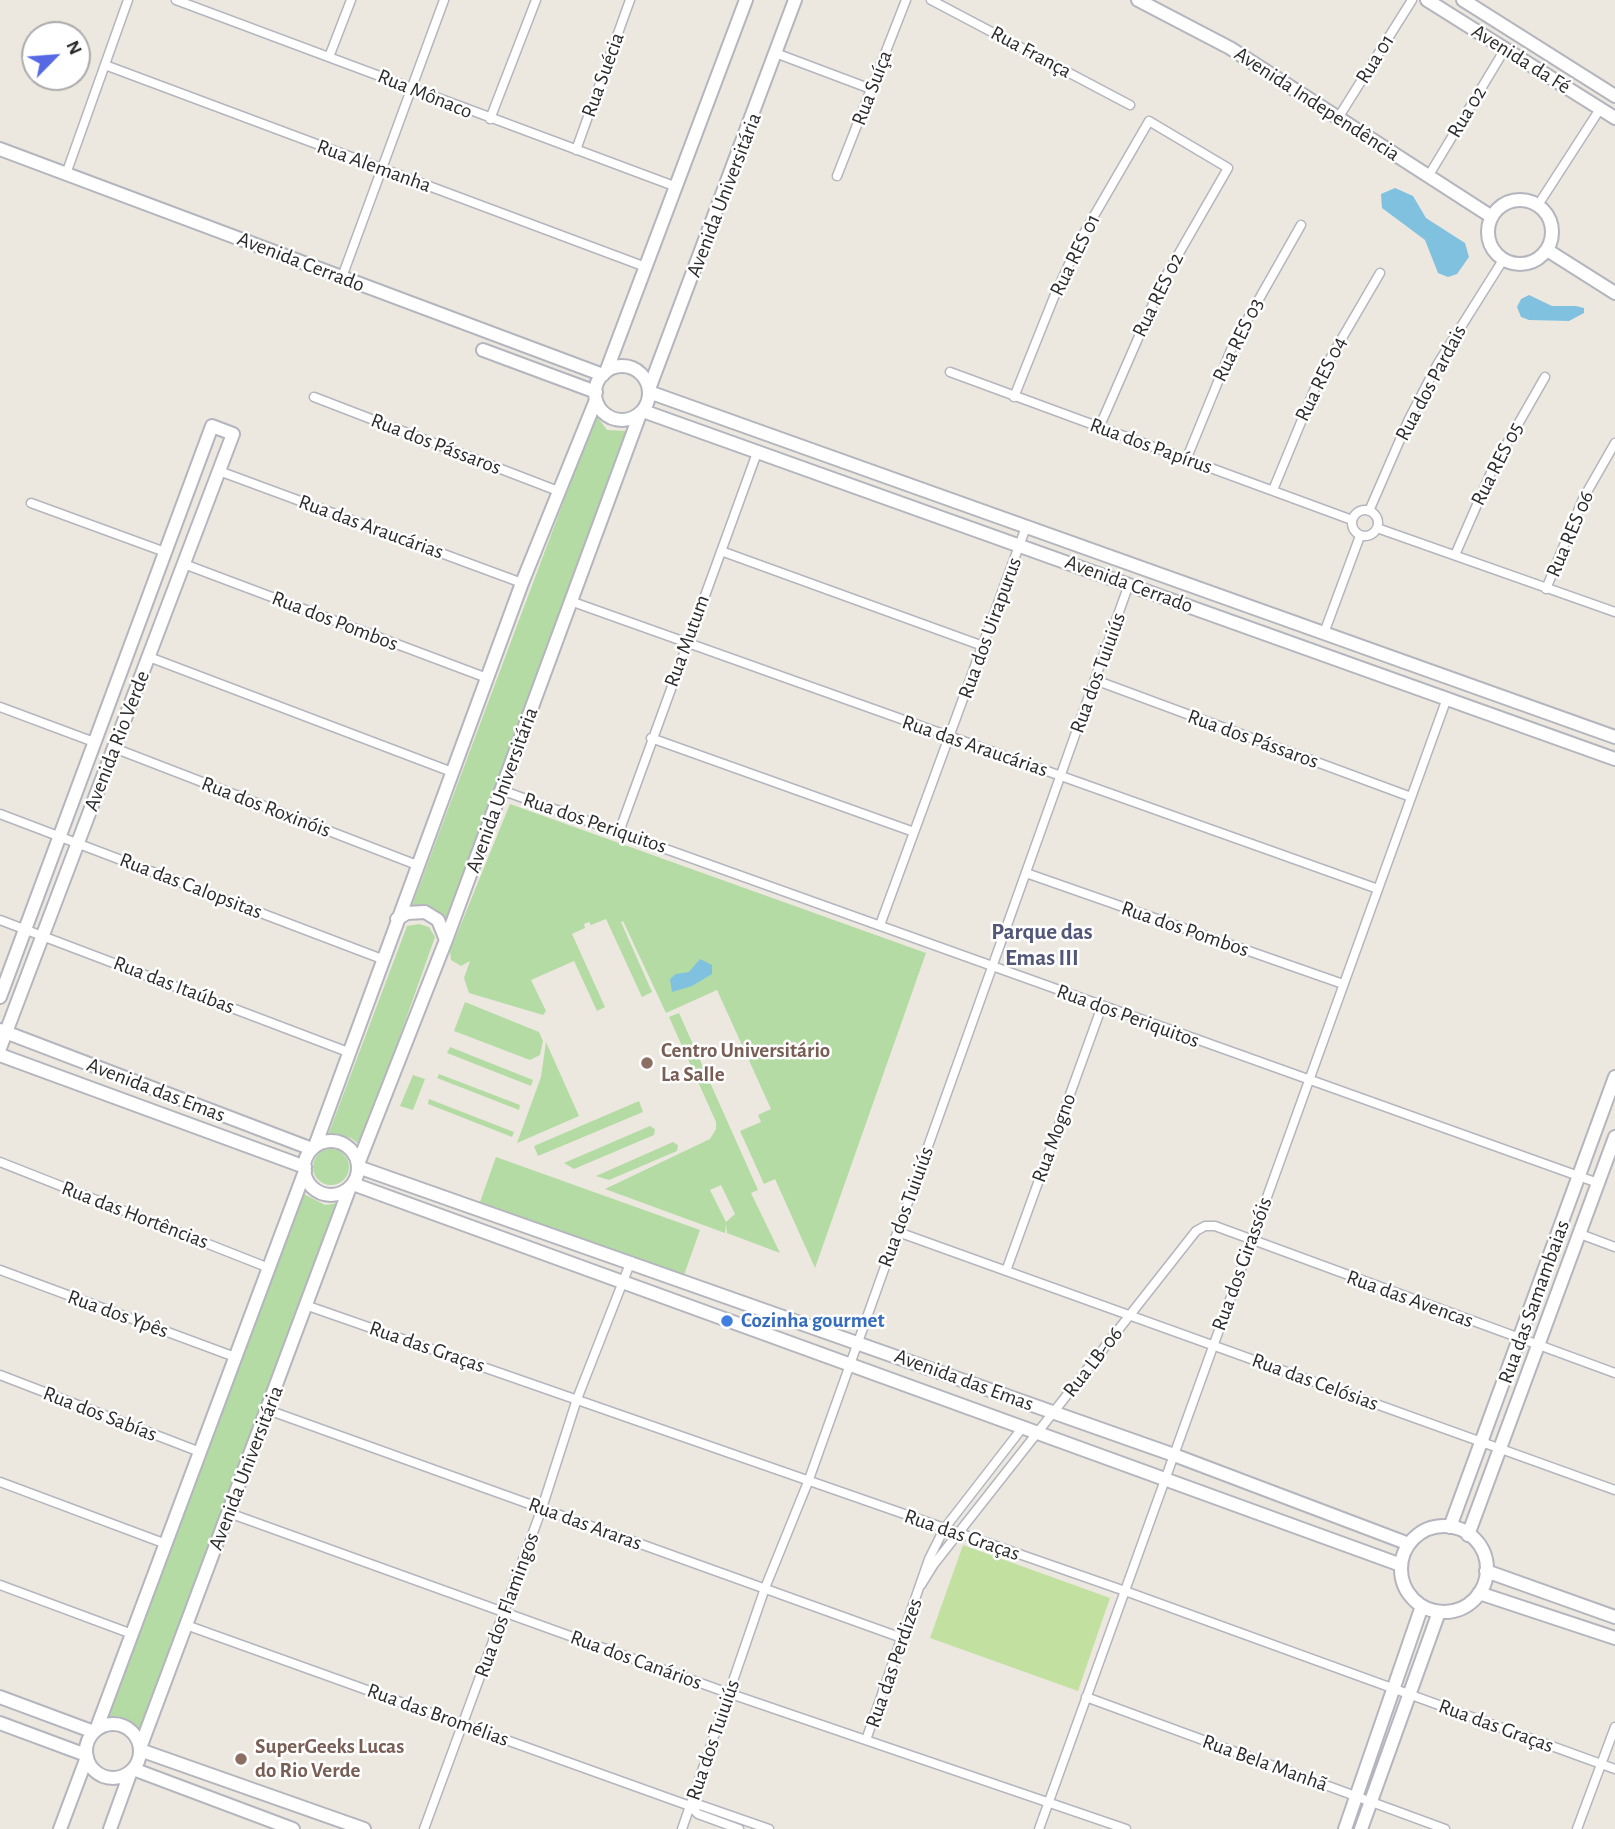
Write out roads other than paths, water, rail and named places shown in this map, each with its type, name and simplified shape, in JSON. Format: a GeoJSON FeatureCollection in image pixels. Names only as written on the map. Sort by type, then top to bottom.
{"type":"FeatureCollection","features":[{"type":"Feature","properties":{"kind":"street"},"geometry":{"type":"LineString","coordinates":[[66,174],[128,0]]}},
{"type":"Feature","properties":{"kind":"street","name":"Rua Mônaco"},"geometry":{"type":"LineString","coordinates":[[176,0],[674,186]]}},
{"type":"Feature","properties":{"kind":"street"},"geometry":{"type":"LineString","coordinates":[[330,57],[351,0]]}},
{"type":"Feature","properties":{"kind":"street"},"geometry":{"type":"LineString","coordinates":[[342,277],[444,0]]}},
{"type":"Feature","properties":{"kind":"street"},"geometry":{"type":"LineString","coordinates":[[490,119],[536,0]]}},
{"type":"Feature","properties":{"kind":"street","name":"Rua Suécia"},"geometry":{"type":"LineString","coordinates":[[576,150],[630,0]]}},
{"type":"Feature","properties":{"kind":"street"},"geometry":{"type":"LineString","coordinates":[[60,1829],[87,1756],[88,1742],[95,1731],[166,1544],[522,583],[746,0]]}},
{"type":"Feature","properties":{"kind":"street","name":"Avenida Universitária"},"geometry":{"type":"LineString","coordinates":[[649,391],[778,54],[795,0]]}},
{"type":"Feature","properties":{"kind":"street","name":"Rua Suíça"},"geometry":{"type":"LineString","coordinates":[[837,176],[906,0]]}},
{"type":"Feature","properties":{"kind":"street","name":"Rua França"},"geometry":{"type":"LineString","coordinates":[[931,0],[1130,105]]}},
{"type":"Feature","properties":{"kind":"street","name":"Avenida Independência"},"geometry":{"type":"LineString","coordinates":[[1140,0],[1230,48],[1492,216]]}},
{"type":"Feature","properties":{"kind":"street","name":"Rua 01"},"geometry":{"type":"LineString","coordinates":[[1338,118],[1412,0]]}},
{"type":"Feature","properties":{"kind":"street","name":"Avenida da Fé"},"geometry":{"type":"LineString","coordinates":[[1427,0],[1615,118]]}},
{"type":"Feature","properties":{"kind":"street","name":"Avenida da Fé"},"geometry":{"type":"LineString","coordinates":[[1463,0],[1615,96]]}},
{"type":"Feature","properties":{"kind":"street","name":"Rua 02"},"geometry":{"type":"LineString","coordinates":[[1429,175],[1505,49]]}},
{"type":"Feature","properties":{"kind":"street"},"geometry":{"type":"LineString","coordinates":[[778,54],[871,89]]}},
{"type":"Feature","properties":{"kind":"street","name":"Rua Alemanha"},"geometry":{"type":"LineString","coordinates":[[105,65],[643,266]]}},
{"type":"Feature","properties":{"kind":"street"},"geometry":{"type":"LineString","coordinates":[[1538,205],[1600,109]]}},
{"type":"Feature","properties":{"kind":"street","name":"Rua RES 02"},"geometry":{"type":"LineString","coordinates":[[1100,428],[1163,281],[1228,168],[1149,121]]}},
{"type":"Feature","properties":{"kind":"street","name":"Rua RES 01"},"geometry":{"type":"LineString","coordinates":[[1014,397],[1080,240],[1149,121]]}},
{"type":"Feature","properties":{"kind":"street","name":"Avenida Cerrado"},"geometry":{"type":"LineString","coordinates":[[0,149],[604,373]]}},
{"type":"Feature","properties":{"kind":"street"},"geometry":{"type":"LineString","coordinates":[[1513,201],[1538,205],[1552,226],[1547,250],[1527,264],[1503,260],[1494,252],[1488,241],[1492,216],[1513,201]]}},
{"type":"Feature","properties":{"kind":"street","name":"Rua RES 03"},"geometry":{"type":"LineString","coordinates":[[1186,460],[1233,345],[1301,225]]}},
{"type":"Feature","properties":{"kind":"street"},"geometry":{"type":"LineString","coordinates":[[1547,250],[1614,289]]}},
{"type":"Feature","properties":{"kind":"street","name":"Rua dos Pardais"},"geometry":{"type":"LineString","coordinates":[[1369,511],[1409,419],[1437,365],[1503,260]]}},
{"type":"Feature","properties":{"kind":"street","name":"Rua RES 04"},"geometry":{"type":"LineString","coordinates":[[1273,490],[1320,376],[1380,273]]}},
{"type":"Feature","properties":{"kind":"street"},"geometry":{"type":"LineString","coordinates":[[483,350],[596,396],[604,413],[612,418],[628,420],[642,412],[649,391],[645,379],[632,368],[623,366],[604,373]]}},
{"type":"Feature","properties":{"kind":"street","name":"Rua dos Papírus"},"geometry":{"type":"LineString","coordinates":[[950,372],[1352,520]]}},
{"type":"Feature","properties":{"kind":"street","name":"Rua RES 05"},"geometry":{"type":"LineString","coordinates":[[1455,555],[1493,468],[1545,377]]}},
{"type":"Feature","properties":{"kind":"street","name":"Avenida Cerrado"},"geometry":{"type":"LineString","coordinates":[[649,391],[1615,737]]}},
{"type":"Feature","properties":{"kind":"street","name":"Rua dos Pássaros"},"geometry":{"type":"LineString","coordinates":[[314,397],[558,491]]}},
{"type":"Feature","properties":{"kind":"street","name":"Avenida Universitária"},"geometry":{"type":"LineString","coordinates":[[358,1166],[573,603],[642,412]]}},
{"type":"Feature","properties":{"kind":"street","name":"Avenida Cerrado"},"geometry":{"type":"LineString","coordinates":[[642,412],[758,450],[1615,759]]}},
{"type":"Feature","properties":{"kind":"street","name":"Avenida Rio Verde"},"geometry":{"type":"LineString","coordinates":[[0,997],[212,426],[233,434],[43,935],[3,1031],[0,1048]]}},
{"type":"Feature","properties":{"kind":"street","name":"Rua RES 06"},"geometry":{"type":"LineString","coordinates":[[1546,589],[1583,499],[1615,443]]}},
{"type":"Feature","properties":{"kind":"street","name":"Rua Mutum"},"geometry":{"type":"LineString","coordinates":[[619,832],[758,450]]}},
{"type":"Feature","properties":{"kind":"street","name":"Rua das Araucárias"},"geometry":{"type":"LineString","coordinates":[[219,471],[522,583]]}},
{"type":"Feature","properties":{"kind":"street"},"geometry":{"type":"LineString","coordinates":[[31,503],[165,552]]}},
{"type":"Feature","properties":{"kind":"street"},"geometry":{"type":"LineString","coordinates":[[1369,511],[1377,518],[1377,528],[1370,535],[1360,536],[1353,530],[1352,520],[1359,512],[1369,511]]}},
{"type":"Feature","properties":{"kind":"street","name":"Rua dos Uirapurus"},"geometry":{"type":"LineString","coordinates":[[880,925],[1026,527]]}},
{"type":"Feature","properties":{"kind":"street"},"geometry":{"type":"LineString","coordinates":[[1377,528],[1615,612]]}},
{"type":"Feature","properties":{"kind":"street"},"geometry":{"type":"LineString","coordinates":[[1324,633],[1360,536]]}},
{"type":"Feature","properties":{"kind":"street"},"geometry":{"type":"LineString","coordinates":[[721,551],[983,646]]}},
{"type":"Feature","properties":{"kind":"street","name":"Rua dos Pombos"},"geometry":{"type":"LineString","coordinates":[[184,564],[487,678]]}},
{"type":"Feature","properties":{"kind":"street","name":"Rua dos Tuiuiús"},"geometry":{"type":"LineString","coordinates":[[682,1829],[765,1588],[808,1482],[1129,584]]}},
{"type":"Feature","properties":{"kind":"street","name":"Rua das Araucárias"},"geometry":{"type":"LineString","coordinates":[[573,603],[1378,889]]}},
{"type":"Feature","properties":{"kind":"street"},"geometry":{"type":"LineString","coordinates":[[149,656],[452,772]]}},
{"type":"Feature","properties":{"kind":"street","name":"Rua dos Pássaros"},"geometry":{"type":"LineString","coordinates":[[1095,680],[1411,797]]}},
{"type":"Feature","properties":{"kind":"street","name":"Rua dos Girassóis"},"geometry":{"type":"LineString","coordinates":[[1039,1829],[1447,698]]}},
{"type":"Feature","properties":{"kind":"street"},"geometry":{"type":"LineString","coordinates":[[0,707],[94,742]]}},
{"type":"Feature","properties":{"kind":"street"},"geometry":{"type":"LineString","coordinates":[[651,738],[914,832]]}},
{"type":"Feature","properties":{"kind":"street","name":"Rua dos Roxinóis"},"geometry":{"type":"LineString","coordinates":[[114,748],[417,865]]}},
{"type":"Feature","properties":{"kind":"street","name":"Rua dos Periquitos"},"geometry":{"type":"LineString","coordinates":[[501,790],[1598,1183]]}},
{"type":"Feature","properties":{"kind":"street","name":"Rua das Calopsitas"},"geometry":{"type":"LineString","coordinates":[[0,814],[382,959]]}},
{"type":"Feature","properties":{"kind":"street","name":"Rua dos Pombos"},"geometry":{"type":"LineString","coordinates":[[1026,873],[1343,985]]}},
{"type":"Feature","properties":{"kind":"street"},"geometry":{"type":"LineString","coordinates":[[397,919],[407,913],[425,912],[438,920],[446,940]]}},
{"type":"Feature","properties":{"kind":"street","name":"Rua das Itaúbas"},"geometry":{"type":"LineString","coordinates":[[0,920],[348,1052]]}},
{"type":"Feature","properties":{"kind":"street","name":"Rua Mogno"},"geometry":{"type":"LineString","coordinates":[[1006,1271],[1102,1006]]}},
{"type":"Feature","properties":{"kind":"street","name":"Avenida das Emas"},"geometry":{"type":"LineString","coordinates":[[3,1031],[313,1148]]}},
{"type":"Feature","properties":{"kind":"street","name":"Avenida das Emas"},"geometry":{"type":"LineString","coordinates":[[0,1055],[305,1169]]}},
{"type":"Feature","properties":{"kind":"street","name":"Rua das Samambaias"},"geometry":{"type":"LineString","coordinates":[[1450,1527],[1483,1444],[1615,1077]]}},
{"type":"Feature","properties":{"kind":"street","name":"Rua das Samambaias"},"geometry":{"type":"LineString","coordinates":[[1468,1535],[1502,1450],[1615,1137]]}},
{"type":"Feature","properties":{"kind":"street"},"geometry":{"type":"LineString","coordinates":[[305,1169],[307,1180],[321,1193],[338,1194],[352,1186],[358,1166],[355,1153],[342,1142],[323,1142],[313,1148]]}},
{"type":"Feature","properties":{"kind":"street","name":"Rua das Hortências"},"geometry":{"type":"LineString","coordinates":[[0,1162],[269,1268]]}},
{"type":"Feature","properties":{"kind":"street","name":"Avenida das Emas"},"geometry":{"type":"LineString","coordinates":[[358,1166],[1174,1455],[1409,1544]]}},
{"type":"Feature","properties":{"kind":"street","name":"Avenida Universitária"},"geometry":{"type":"LineString","coordinates":[[140,1749],[352,1186]]}},
{"type":"Feature","properties":{"kind":"street","name":"Avenida das Emas"},"geometry":{"type":"LineString","coordinates":[[352,1186],[1401,1565]]}},
{"type":"Feature","properties":{"kind":"street","name":"Rua das Avencas"},"geometry":{"type":"LineString","coordinates":[[1205,1226],[1214,1226],[1615,1373]]}},
{"type":"Feature","properties":{"kind":"street","name":"Rua LB-06"},"geometry":{"type":"LineString","coordinates":[[959,1535],[1196,1231],[1205,1226]]}},
{"type":"Feature","properties":{"kind":"street","name":"Rua das Celósias"},"geometry":{"type":"LineString","coordinates":[[898,1232],[1615,1490]]}},
{"type":"Feature","properties":{"kind":"street"},"geometry":{"type":"LineString","coordinates":[[1580,1234],[1615,1247]]}},
{"type":"Feature","properties":{"kind":"street","name":"Rua dos Flamingos"},"geometry":{"type":"LineString","coordinates":[[424,1829],[505,1614],[577,1399],[631,1261]]}},
{"type":"Feature","properties":{"kind":"street","name":"Rua dos Ypês"},"geometry":{"type":"LineString","coordinates":[[0,1270],[235,1357]]}},
{"type":"Feature","properties":{"kind":"street","name":"Rua das Graças"},"geometry":{"type":"LineString","coordinates":[[308,1306],[1125,1591],[1615,1769]]}},
{"type":"Feature","properties":{"kind":"street","name":"Rua dos Sabías"},"geometry":{"type":"LineString","coordinates":[[0,1375],[200,1452]]}},
{"type":"Feature","properties":{"kind":"street","name":"Rua das Araras"},"geometry":{"type":"LineString","coordinates":[[268,1410],[902,1638]]}},
{"type":"Feature","properties":{"kind":"street"},"geometry":{"type":"LineString","coordinates":[[944,1529],[1023,1427]]}},
{"type":"Feature","properties":{"kind":"street"},"geometry":{"type":"LineString","coordinates":[[0,1482],[166,1544]]}},
{"type":"Feature","properties":{"kind":"street","name":"Rua dos Canários"},"geometry":{"type":"LineString","coordinates":[[229,1513],[728,1693],[1126,1829]]}},
{"type":"Feature","properties":{"kind":"street"},"geometry":{"type":"LineString","coordinates":[[1450,1527],[1468,1535],[1484,1555],[1486,1571],[1479,1593],[1466,1606],[1439,1612],[1422,1606],[1404,1584],[1401,1565],[1409,1544],[1427,1530],[1450,1527]]}},
{"type":"Feature","properties":{"kind":"street","name":"Rua das Perdizes"},"geometry":{"type":"LineString","coordinates":[[866,1740],[929,1559],[944,1529]]}},
{"type":"Feature","properties":{"kind":"street","name":"Rua das Perdizes"},"geometry":{"type":"LineString","coordinates":[[921,1585],[959,1535]]}},
{"type":"Feature","properties":{"kind":"street"},"geometry":{"type":"LineString","coordinates":[[1486,1571],[1615,1617]]}},
{"type":"Feature","properties":{"kind":"street"},"geometry":{"type":"LineString","coordinates":[[0,1584],[132,1634]]}},
{"type":"Feature","properties":{"kind":"street"},"geometry":{"type":"LineString","coordinates":[[1479,1593],[1615,1638]]}},
{"type":"Feature","properties":{"kind":"street"},"geometry":{"type":"LineString","coordinates":[[1345,1829],[1422,1606]]}},
{"type":"Feature","properties":{"kind":"street"},"geometry":{"type":"LineString","coordinates":[[1361,1829],[1439,1612]]}},
{"type":"Feature","properties":{"kind":"street","name":"Rua das Bromélias"},"geometry":{"type":"LineString","coordinates":[[186,1625],[691,1806],[701,1805],[769,1829]]}},
{"type":"Feature","properties":{"kind":"street"},"geometry":{"type":"LineString","coordinates":[[0,1697],[95,1731],[113,1724],[125,1727],[135,1735],[140,1749],[110,1829]]}},
{"type":"Feature","properties":{"kind":"street","name":"Rua Bela Manhã"},"geometry":{"type":"LineString","coordinates":[[1086,1697],[1445,1829]]}},
{"type":"Feature","properties":{"kind":"street"},"geometry":{"type":"LineString","coordinates":[[0,1723],[87,1756]]}},
{"type":"Feature","properties":{"kind":"street"},"geometry":{"type":"LineString","coordinates":[[1577,1829],[1615,1727]]}},
{"type":"Feature","properties":{"kind":"street"},"geometry":{"type":"LineString","coordinates":[[140,1749],[364,1829]]}},
{"type":"Feature","properties":{"kind":"street"},"geometry":{"type":"LineString","coordinates":[[87,1756],[90,1765],[104,1776],[118,1777],[132,1770],[293,1829]]}},
{"type":"Feature","properties":{"kind":"street","name":"Rua das Bromélias"},"geometry":{"type":"LineString","coordinates":[[691,1806],[698,1814],[739,1829]]}},
{"type":"Feature","properties":{"kind":"water"},"geometry":{"type":"Polygon","coordinates":[[[1395,188],[1413,196],[1426,218],[1465,243],[1469,257],[1457,274],[1448,277],[1438,273],[1425,240],[1382,208],[1381,194],[1395,188]]]}},
{"type":"Feature","properties":{"kind":"water"},"geometry":{"type":"Polygon","coordinates":[[[1529,295],[1552,306],[1584,308],[1584,313],[1569,321],[1529,320],[1521,317],[1517,307],[1521,299],[1529,295]]]}},
{"type":"Feature","properties":{"kind":"water"},"geometry":{"type":"Polygon","coordinates":[[[700,959],[712,965],[712,974],[692,986],[672,992],[670,979],[676,974],[689,972],[700,959]]]}},
{"type":"Feature","properties":{"kind":"place","name":"Centro Universitário La Salle"},"geometry":{"type":"Point","coordinates":[647,1063]}},
{"type":"Feature","properties":{"kind":"place","name":"Cozinha gourmet"},"geometry":{"type":"Point","coordinates":[727,1321]}},
{"type":"Feature","properties":{"kind":"place","name":"SuperGeeks Lucas do Rio Verde"},"geometry":{"type":"Point","coordinates":[241,1759]}},
{"type":"Feature","properties":{"kind":"district","name":"Parque das Emas III"},"geometry":{"type":"Point","coordinates":[1042,945]}}]}
